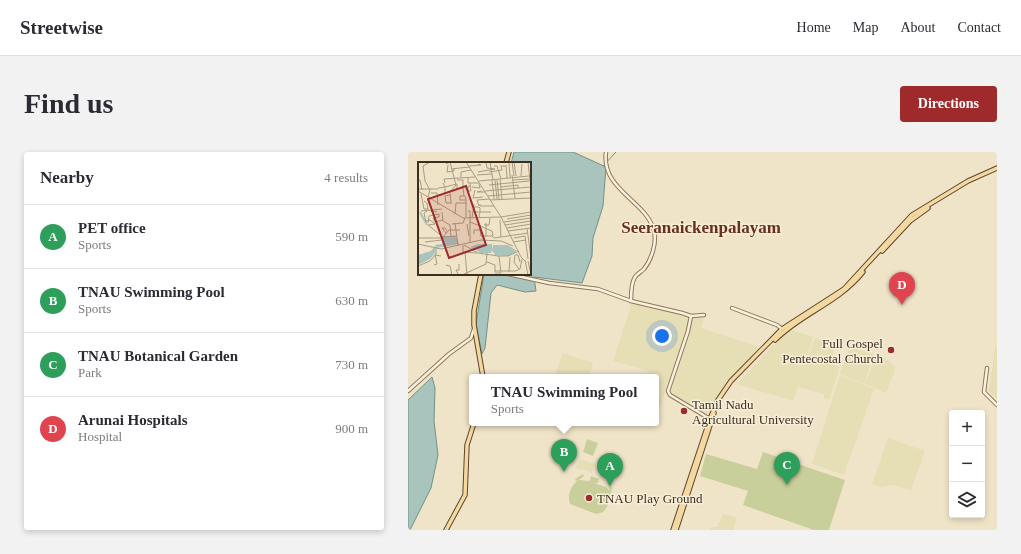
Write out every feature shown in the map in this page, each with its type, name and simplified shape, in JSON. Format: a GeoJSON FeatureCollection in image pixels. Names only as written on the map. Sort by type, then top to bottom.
{"type":"FeatureCollection","features":[{"type":"Feature","properties":{"kind":"main road"},"geometry":{"type":"LineString","coordinates":[[506,162],[509,152]]}},
{"type":"Feature","properties":{"kind":"main road"},"geometry":{"type":"LineString","coordinates":[[675,530],[711,419],[718,400],[728,385],[782,329],[844,289],[912,215],[968,181],[997,168]]}},
{"type":"Feature","properties":{"kind":"main road"},"geometry":{"type":"LineString","coordinates":[[711,419],[729,386],[784,331],[845,292],[914,217],[997,168]]}},
{"type":"Feature","properties":{"kind":"main road"},"geometry":{"type":"LineString","coordinates":[[481,275],[474,311],[474,329],[483,374]]}},
{"type":"Feature","properties":{"kind":"main road"},"geometry":{"type":"LineString","coordinates":[[446,530],[466,495],[467,445],[473,426]]}},
{"type":"Feature","properties":{"kind":"street"},"geometry":{"type":"LineString","coordinates":[[606,152],[607,164],[619,190],[641,210],[653,228],[654,240],[652,253],[643,270],[634,277],[631,301]]}},
{"type":"Feature","properties":{"kind":"street"},"geometry":{"type":"LineString","coordinates":[[513,275],[549,283],[598,289],[631,301],[691,316],[704,315]]}},
{"type":"Feature","properties":{"kind":"street"},"geometry":{"type":"LineString","coordinates":[[732,308],[777,325],[782,329]]}},
{"type":"Feature","properties":{"kind":"street"},"geometry":{"type":"LineString","coordinates":[[691,316],[688,331],[668,391],[670,395],[711,419]]}},
{"type":"Feature","properties":{"kind":"street"},"geometry":{"type":"LineString","coordinates":[[408,391],[449,354],[471,338],[474,329]]}},
{"type":"Feature","properties":{"kind":"street"},"geometry":{"type":"LineString","coordinates":[[987,368],[984,392],[997,405]]}},
{"type":"Feature","properties":{"kind":"shaded area"},"geometry":{"type":"Polygon","coordinates":[[[632,303],[690,317],[659,411],[659,374],[648,374],[649,371],[613,361],[632,303]]]}},
{"type":"Feature","properties":{"kind":"shaded area"},"geometry":{"type":"Polygon","coordinates":[[[704,315],[701,328],[762,348],[725,384],[710,415],[679,398],[670,390],[691,316],[704,315]]]}},
{"type":"Feature","properties":{"kind":"shaded area"},"geometry":{"type":"Polygon","coordinates":[[[789,329],[813,337],[807,356],[774,345],[789,329]]]}},
{"type":"Feature","properties":{"kind":"shaded area"},"geometry":{"type":"Polygon","coordinates":[[[815,338],[836,344],[830,364],[840,367],[829,400],[824,399],[824,394],[798,387],[793,401],[737,384],[773,345],[828,363],[808,356],[815,338]]]}},
{"type":"Feature","properties":{"kind":"shaded area"},"geometry":{"type":"Polygon","coordinates":[[[997,338],[997,399],[987,390],[989,389],[997,338]]]}},
{"type":"Feature","properties":{"kind":"shaded area"},"geometry":{"type":"Polygon","coordinates":[[[850,347],[874,354],[864,384],[840,374],[850,347]]]}},
{"type":"Feature","properties":{"kind":"shaded area"},"geometry":{"type":"Polygon","coordinates":[[[563,353],[593,363],[590,374],[555,374],[563,353]]]}},
{"type":"Feature","properties":{"kind":"shaded area"},"geometry":{"type":"Polygon","coordinates":[[[876,355],[885,358],[896,368],[886,393],[865,384],[876,355]]]}},
{"type":"Feature","properties":{"kind":"shaded area"},"geometry":{"type":"Polygon","coordinates":[[[840,375],[874,389],[844,475],[812,464],[840,375]]]}},
{"type":"Feature","properties":{"kind":"shaded area"},"geometry":{"type":"Polygon","coordinates":[[[888,438],[925,451],[911,490],[894,485],[881,487],[872,484],[888,438]]]}},
{"type":"Feature","properties":{"kind":"shaded area"},"geometry":{"type":"Polygon","coordinates":[[[580,459],[595,464],[592,473],[576,468],[580,459]]]}},
{"type":"Feature","properties":{"kind":"shaded area"},"geometry":{"type":"Polygon","coordinates":[[[723,514],[737,517],[733,530],[710,530],[711,527],[717,527],[723,514]]]}},
{"type":"Feature","properties":{"kind":"green space"},"geometry":{"type":"Polygon","coordinates":[[[587,439],[598,443],[593,456],[583,452],[587,439]]]}},
{"type":"Feature","properties":{"kind":"green space"},"geometry":{"type":"Polygon","coordinates":[[[763,452],[845,480],[829,530],[814,530],[743,505],[748,491],[700,476],[706,454],[757,469],[763,452]]]}},
{"type":"Feature","properties":{"kind":"green space"},"geometry":{"type":"Polygon","coordinates":[[[583,474],[584,476],[579,480],[590,481],[591,476],[599,479],[598,483],[594,483],[606,487],[610,491],[607,481],[611,484],[612,490],[610,498],[603,512],[596,514],[570,504],[570,490],[578,480],[576,481],[575,479],[583,474]]]}},
{"type":"Feature","properties":{"kind":"water"},"geometry":{"type":"Polygon","coordinates":[[[514,152],[573,152],[606,167],[603,206],[593,238],[592,256],[582,283],[534,277],[536,291],[525,292],[497,285],[491,293],[485,348],[482,354],[476,324],[484,275],[531,275],[531,162],[511,162],[514,152]]]}},
{"type":"Feature","properties":{"kind":"water"},"geometry":{"type":"Polygon","coordinates":[[[432,377],[435,388],[434,421],[438,455],[431,488],[410,530],[408,530],[408,400],[432,377]]]}},
{"type":"Feature","properties":{"kind":"waterway"},"geometry":{"type":"LineString","coordinates":[[603,166],[616,152]]}},
{"type":"Feature","properties":{"kind":"place","name":"Arunai Hospitals"},"geometry":{"type":"Point","coordinates":[902,305]}},
{"type":"Feature","properties":{"kind":"place","name":"Full Gospel Pentecostal Church"},"geometry":{"type":"Point","coordinates":[891,350]}},
{"type":"Feature","properties":{"kind":"place","name":"Tamil Nadu Agricultural University"},"geometry":{"type":"Point","coordinates":[684,411]}},
{"type":"Feature","properties":{"kind":"place","name":"TNAU Swimming Pool"},"geometry":{"type":"Point","coordinates":[564,472]}},
{"type":"Feature","properties":{"kind":"place","name":"TNAU Botanical Garden"},"geometry":{"type":"Point","coordinates":[787,485]}},
{"type":"Feature","properties":{"kind":"place","name":"PET office"},"geometry":{"type":"Point","coordinates":[610,486]}},
{"type":"Feature","properties":{"kind":"place","name":"TNAU Play Ground"},"geometry":{"type":"Point","coordinates":[589,498]}},
{"type":"Feature","properties":{"kind":"district","name":"Seeranaickenpalayam"},"geometry":{"type":"Point","coordinates":[701,227]}}]}
